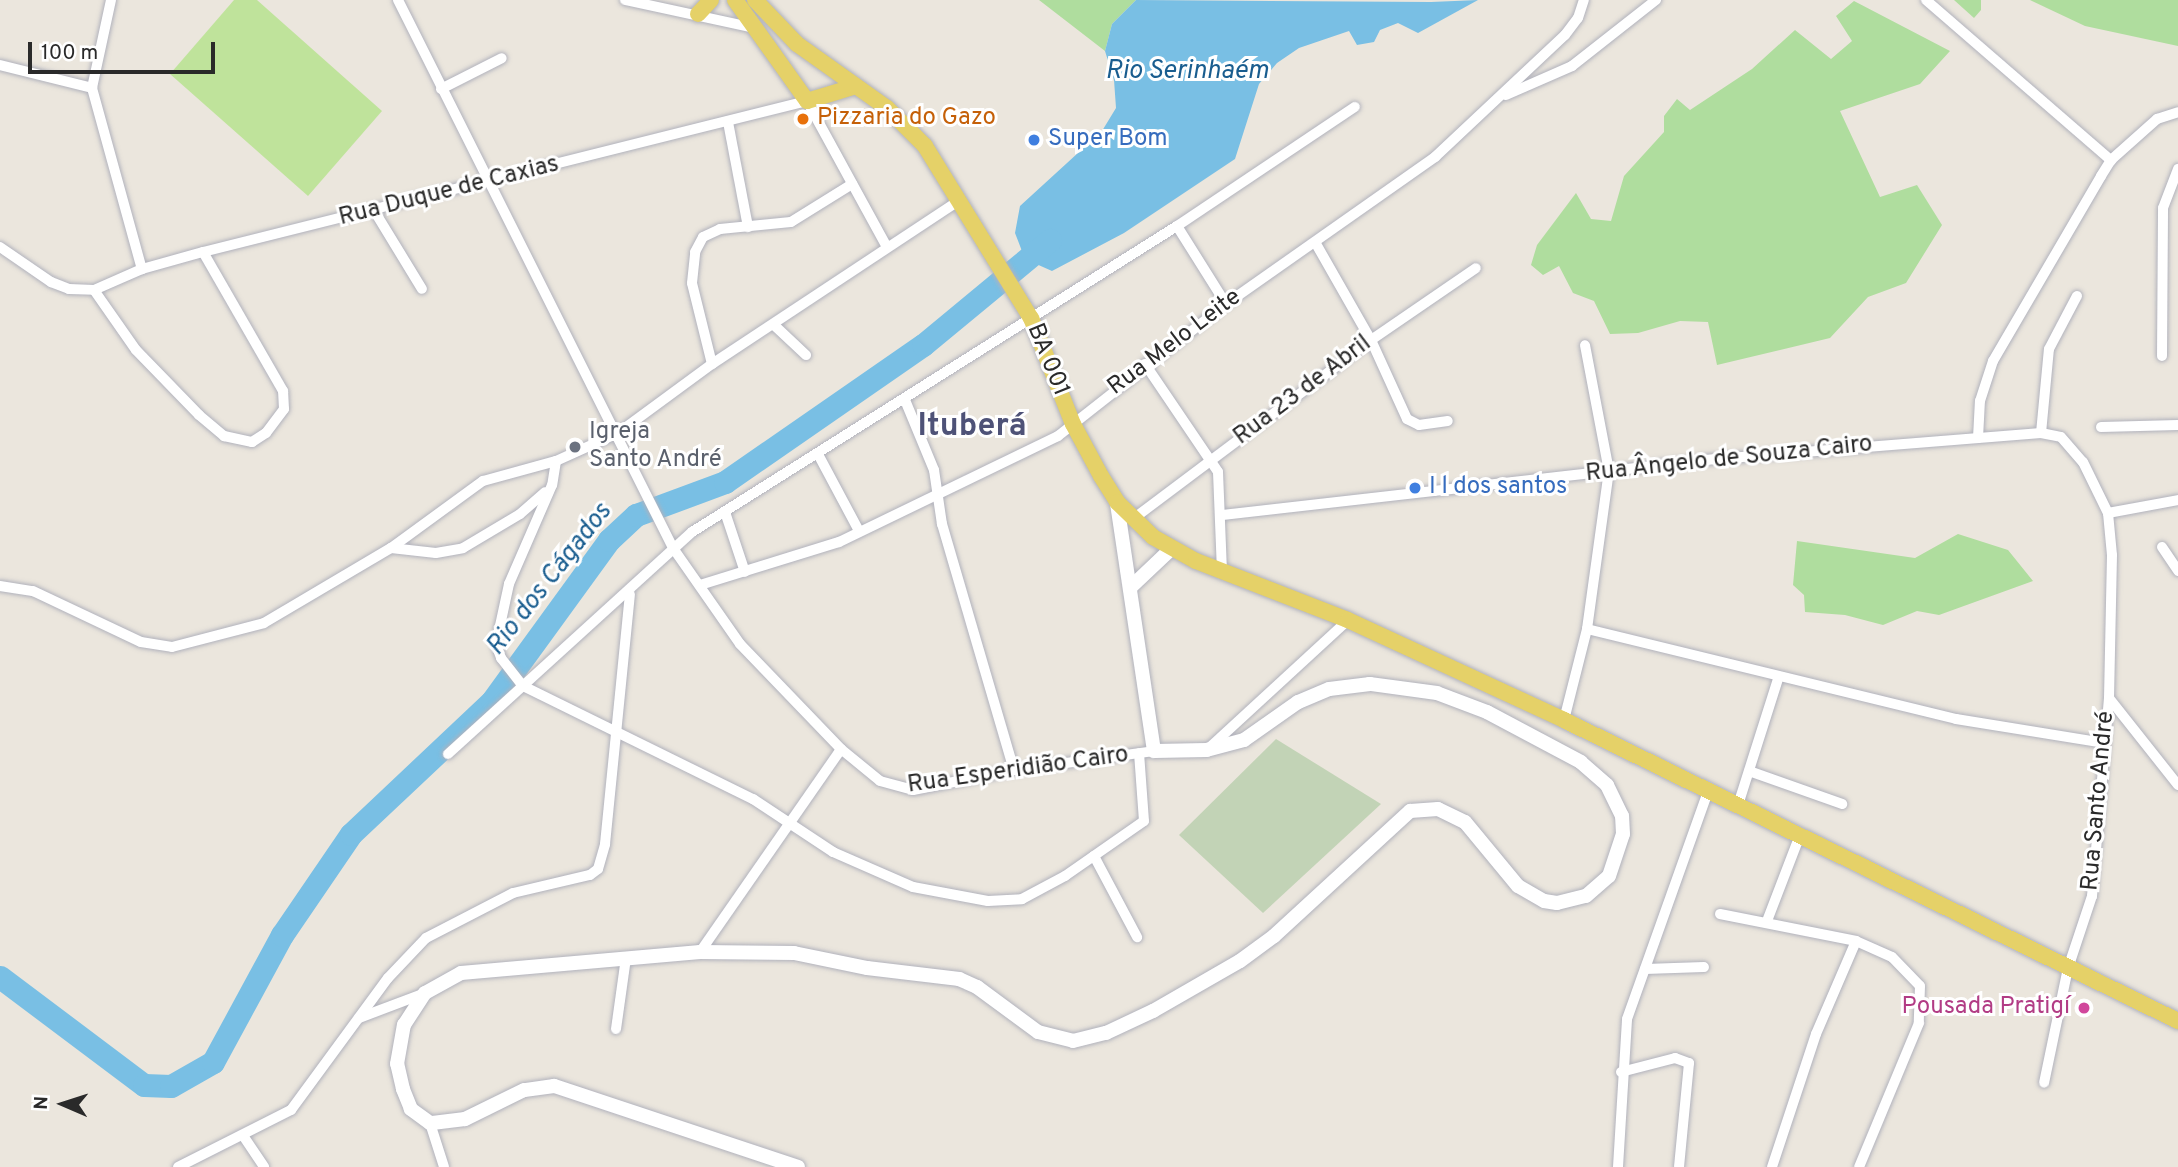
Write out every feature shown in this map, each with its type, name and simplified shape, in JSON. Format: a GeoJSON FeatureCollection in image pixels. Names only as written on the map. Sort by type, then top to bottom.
{"type":"FeatureCollection","features":[{"type":"Feature","properties":{"kind":"main road"},"geometry":{"type":"LineString","coordinates":[[698,14],[711,0]]}},
{"type":"Feature","properties":{"kind":"main road"},"geometry":{"type":"LineString","coordinates":[[735,0],[758,28],[807,101],[856,86]]}},
{"type":"Feature","properties":{"kind":"main road","name":"BA 001"},"geometry":{"type":"LineString","coordinates":[[755,0],[797,44],[856,86],[916,136],[960,200],[1028,314],[1073,424],[1117,502],[1171,550],[1348,620],[1564,720],[2178,1021]]}},
{"type":"Feature","properties":{"kind":"main road"},"geometry":{"type":"LineString","coordinates":[[798,1167],[554,1086],[524,1090],[465,1119],[430,1123],[411,1109],[397,1064],[404,1025],[425,993],[461,973],[700,952],[794,953],[959,979],[977,987],[1038,1032],[1073,1041],[1106,1034],[1153,1011],[1240,961],[1410,811],[1438,809],[1465,822],[1518,886],[1544,901],[1557,903],[1586,895],[1609,876],[1618,857],[1622,816],[1616,799],[1595,773],[1487,712],[1437,693],[1370,684],[1329,689],[1298,702],[1244,740],[1207,750],[1154,751],[1132,586],[1117,502]]}},
{"type":"Feature","properties":{"kind":"main road"},"geometry":{"type":"LineString","coordinates":[[1132,586],[1171,550]]}},
{"type":"Feature","properties":{"kind":"street"},"geometry":{"type":"LineString","coordinates":[[111,0],[92,88],[142,269]]}},
{"type":"Feature","properties":{"kind":"street"},"geometry":{"type":"LineString","coordinates":[[398,0],[488,183],[620,438]]}},
{"type":"Feature","properties":{"kind":"street"},"geometry":{"type":"LineString","coordinates":[[625,0],[758,28]]}},
{"type":"Feature","properties":{"kind":"street","name":"Rua Melo Leite"},"geometry":{"type":"LineString","coordinates":[[700,585],[806,555],[938,492],[1016,459],[1073,424],[1226,304],[1403,183],[1500,97],[1574,25],[1584,0]]}},
{"type":"Feature","properties":{"kind":"street"},"geometry":{"type":"LineString","coordinates":[[1500,97],[1572,66],[1656,0]]}},
{"type":"Feature","properties":{"kind":"street"},"geometry":{"type":"LineString","coordinates":[[1926,0],[2111,160]]}},
{"type":"Feature","properties":{"kind":"street"},"geometry":{"type":"LineString","coordinates":[[442,89],[502,58]]}},
{"type":"Feature","properties":{"kind":"street"},"geometry":{"type":"LineString","coordinates":[[0,65],[92,88]]}},
{"type":"Feature","properties":{"kind":"street"},"geometry":{"type":"LineString","coordinates":[[807,101],[887,247]]}},
{"type":"Feature","properties":{"kind":"street","name":"Rua Duque de Caxias"},"geometry":{"type":"LineString","coordinates":[[94,289],[142,269],[203,252],[375,212],[807,101]]}},
{"type":"Feature","properties":{"kind":"street"},"geometry":{"type":"LineString","coordinates":[[448,754],[521,683],[629,594],[673,548],[725,512],[819,456],[905,400],[1028,314],[1177,226],[1355,107]]}},
{"type":"Feature","properties":{"kind":"street"},"geometry":{"type":"LineString","coordinates":[[1978,438],[1980,401],[1993,361],[2111,160],[2157,119],[2178,112]]}},
{"type":"Feature","properties":{"kind":"street"},"geometry":{"type":"LineString","coordinates":[[728,122],[748,227]]}},
{"type":"Feature","properties":{"kind":"street"},"geometry":{"type":"LineString","coordinates":[[2162,356],[2163,208],[2178,169]]}},
{"type":"Feature","properties":{"kind":"street"},"geometry":{"type":"LineString","coordinates":[[712,364],[696,306],[695,252],[707,233],[791,222],[852,184]]}},
{"type":"Feature","properties":{"kind":"street"},"geometry":{"type":"LineString","coordinates":[[0,586],[33,592],[141,642],[172,647],[264,623],[391,548],[483,481],[556,461],[620,438],[712,364],[960,200]]}},
{"type":"Feature","properties":{"kind":"street"},"geometry":{"type":"LineString","coordinates":[[375,212],[422,289]]}},
{"type":"Feature","properties":{"kind":"street"},"geometry":{"type":"LineString","coordinates":[[1177,226],[1226,304]]}},
{"type":"Feature","properties":{"kind":"street"},"geometry":{"type":"LineString","coordinates":[[1315,242],[1371,340],[1406,419],[1419,425],[1448,421]]}},
{"type":"Feature","properties":{"kind":"street"},"geometry":{"type":"LineString","coordinates":[[0,247],[51,282],[69,289],[94,289],[136,350],[192,409],[224,436],[252,442],[266,433],[284,409],[283,391],[203,252]]}},
{"type":"Feature","properties":{"kind":"street","name":"Rua 23 de Abril"},"geometry":{"type":"LineString","coordinates":[[1133,519],[1371,340],[1476,268]]}},
{"type":"Feature","properties":{"kind":"street"},"geometry":{"type":"LineString","coordinates":[[2041,433],[2049,349],[2077,296]]}},
{"type":"Feature","properties":{"kind":"street"},"geometry":{"type":"LineString","coordinates":[[774,325],[806,355]]}},
{"type":"Feature","properties":{"kind":"street"},"geometry":{"type":"LineString","coordinates":[[1564,720],[1587,629],[1609,471],[1585,345]]}},
{"type":"Feature","properties":{"kind":"street"},"geometry":{"type":"LineString","coordinates":[[1145,365],[1213,459],[1223,515],[1222,571]]}},
{"type":"Feature","properties":{"kind":"street"},"geometry":{"type":"LineString","coordinates":[[905,400],[931,459],[942,524],[1014,770]]}},
{"type":"Feature","properties":{"kind":"street"},"geometry":{"type":"LineString","coordinates":[[2101,427],[2178,425]]}},
{"type":"Feature","properties":{"kind":"street","name":"Rua Ângelo de Souza Cairo"},"geometry":{"type":"LineString","coordinates":[[1223,515],[1609,471],[2041,433],[2061,437],[2073,448],[2108,513]]}},
{"type":"Feature","properties":{"kind":"street","name":"Rua Esperidião Cairo"},"geometry":{"type":"LineString","coordinates":[[620,438],[673,548],[740,644],[841,749],[880,781],[902,789],[932,788],[1014,770],[1154,751]]}},
{"type":"Feature","properties":{"kind":"street"},"geometry":{"type":"LineString","coordinates":[[819,456],[859,531]]}},
{"type":"Feature","properties":{"kind":"street"},"geometry":{"type":"LineString","coordinates":[[556,461],[552,485],[509,584],[496,644],[501,658],[521,683],[753,799],[833,852],[913,887],[988,901],[1022,899],[1094,856],[1146,817],[1139,753]]}},
{"type":"Feature","properties":{"kind":"street"},"geometry":{"type":"LineString","coordinates":[[391,548],[436,552],[463,548],[520,514],[552,485]]}},
{"type":"Feature","properties":{"kind":"street"},"geometry":{"type":"LineString","coordinates":[[2108,513],[2178,500]]}},
{"type":"Feature","properties":{"kind":"street"},"geometry":{"type":"LineString","coordinates":[[725,512],[745,572]]}},
{"type":"Feature","properties":{"kind":"street","name":"Rua Santo André"},"geometry":{"type":"LineString","coordinates":[[2044,1083],[2068,968],[2092,896],[2109,698],[2112,555],[2108,513]]}},
{"type":"Feature","properties":{"kind":"street"},"geometry":{"type":"LineString","coordinates":[[2162,547],[2178,571]]}},
{"type":"Feature","properties":{"kind":"street"},"geometry":{"type":"LineString","coordinates":[[178,1167],[275,1121],[303,1098],[359,1018],[412,950],[446,925],[513,894],[590,875],[598,869],[604,858],[613,727],[629,594]]}},
{"type":"Feature","properties":{"kind":"street"},"geometry":{"type":"LineString","coordinates":[[1207,750],[1348,620]]}},
{"type":"Feature","properties":{"kind":"street"},"geometry":{"type":"LineString","coordinates":[[1587,629],[1779,679],[1956,719],[2105,743]]}},
{"type":"Feature","properties":{"kind":"street"},"geometry":{"type":"LineString","coordinates":[[1738,805],[1779,679]]}},
{"type":"Feature","properties":{"kind":"street"},"geometry":{"type":"LineString","coordinates":[[2109,698],[2178,785]]}},
{"type":"Feature","properties":{"kind":"street"},"geometry":{"type":"LineString","coordinates":[[700,952],[841,749]]}},
{"type":"Feature","properties":{"kind":"street"},"geometry":{"type":"LineString","coordinates":[[1749,771],[1842,804]]}},
{"type":"Feature","properties":{"kind":"street"},"geometry":{"type":"LineString","coordinates":[[1618,1167],[1621,1072],[1627,1019],[1709,789]]}},
{"type":"Feature","properties":{"kind":"street"},"geometry":{"type":"LineString","coordinates":[[1768,921],[1800,835]]}},
{"type":"Feature","properties":{"kind":"street"},"geometry":{"type":"LineString","coordinates":[[1094,856],[1137,937]]}},
{"type":"Feature","properties":{"kind":"street"},"geometry":{"type":"LineString","coordinates":[[1720,914],[1768,921],[1856,941],[1903,965],[1923,997],[1919,1023],[1859,1167]]}},
{"type":"Feature","properties":{"kind":"street"},"geometry":{"type":"LineString","coordinates":[[1772,1167],[1816,1034],[1856,941]]}},
{"type":"Feature","properties":{"kind":"street"},"geometry":{"type":"LineString","coordinates":[[616,1029],[626,958]]}},
{"type":"Feature","properties":{"kind":"street"},"geometry":{"type":"LineString","coordinates":[[1644,969],[1704,967]]}},
{"type":"Feature","properties":{"kind":"street"},"geometry":{"type":"LineString","coordinates":[[359,1018],[425,993]]}},
{"type":"Feature","properties":{"kind":"street"},"geometry":{"type":"LineString","coordinates":[[1621,1072],[1675,1058],[1689,1063],[1679,1167]]}},
{"type":"Feature","properties":{"kind":"street"},"geometry":{"type":"LineString","coordinates":[[430,1123],[444,1167]]}},
{"type":"Feature","properties":{"kind":"street"},"geometry":{"type":"LineString","coordinates":[[244,1137],[264,1167]]}},
{"type":"Feature","properties":{"kind":"green space"},"geometry":{"type":"Polygon","coordinates":[[[234,0],[257,0],[382,111],[308,196],[170,74],[234,0]]]}},
{"type":"Feature","properties":{"kind":"green space"},"geometry":{"type":"Polygon","coordinates":[[[1039,0],[1136,0],[1112,24],[1105,51],[1039,0]]]}},
{"type":"Feature","properties":{"kind":"green space"},"geometry":{"type":"Polygon","coordinates":[[[1954,0],[1981,0],[1981,10],[1974,18],[1954,0]]]}},
{"type":"Feature","properties":{"kind":"green space"},"geometry":{"type":"Polygon","coordinates":[[[2030,0],[2178,0],[2178,46],[2085,26],[2030,0]]]}},
{"type":"Feature","properties":{"kind":"green space"},"geometry":{"type":"Polygon","coordinates":[[[1854,1],[1950,51],[1920,84],[1840,111],[1880,197],[1917,185],[1942,225],[1906,283],[1868,297],[1830,338],[1717,365],[1708,322],[1680,321],[1638,333],[1610,334],[1594,301],[1573,293],[1559,266],[1543,275],[1531,265],[1537,245],[1576,193],[1591,219],[1611,221],[1624,176],[1664,132],[1664,116],[1677,99],[1690,110],[1752,69],[1795,30],[1831,59],[1852,41],[1836,16],[1854,1]]]}},
{"type":"Feature","properties":{"kind":"green space"},"geometry":{"type":"Polygon","coordinates":[[[1958,534],[2008,550],[2033,581],[1939,615],[1917,611],[1883,625],[1845,615],[1805,612],[1804,595],[1793,585],[1797,541],[1915,558],[1958,534]]]}},
{"type":"Feature","properties":{"kind":"green space"},"geometry":{"type":"Polygon","coordinates":[[[1276,739],[1381,804],[1263,913],[1179,835],[1276,739]]]}},
{"type":"Feature","properties":{"kind":"water","name":"Rio Serinhaém"},"geometry":{"type":"Polygon","coordinates":[[[1136,0],[1478,0],[1418,33],[1398,23],[1380,30],[1374,42],[1357,45],[1349,31],[1299,48],[1277,63],[1259,84],[1235,159],[1124,233],[1052,271],[1025,259],[1015,233],[1020,206],[1102,131],[1116,108],[1114,80],[1105,51],[1112,24],[1136,0]]]}},
{"type":"Feature","properties":{"kind":"waterway","name":"Rio dos Cágados"},"geometry":{"type":"LineString","coordinates":[[0,977],[144,1085],[171,1086],[213,1062],[282,935],[351,834],[492,701],[609,540],[636,515],[725,482],[923,345],[1050,240]]}},
{"type":"Feature","properties":{"kind":"place","name":"Pizzaria do Gazo"},"geometry":{"type":"Point","coordinates":[803,119]}},
{"type":"Feature","properties":{"kind":"place","name":"Super Bom"},"geometry":{"type":"Point","coordinates":[1034,140]}},
{"type":"Feature","properties":{"kind":"place","name":"Igreja Santo André"},"geometry":{"type":"Point","coordinates":[575,447]}},
{"type":"Feature","properties":{"kind":"place","name":"I l dos santos"},"geometry":{"type":"Point","coordinates":[1415,488]}},
{"type":"Feature","properties":{"kind":"place","name":"Pousada Pratigí"},"geometry":{"type":"Point","coordinates":[2084,1008]}},
{"type":"Feature","properties":{"kind":"district","name":"Ituberá"},"geometry":{"type":"Point","coordinates":[972,427]}}]}
